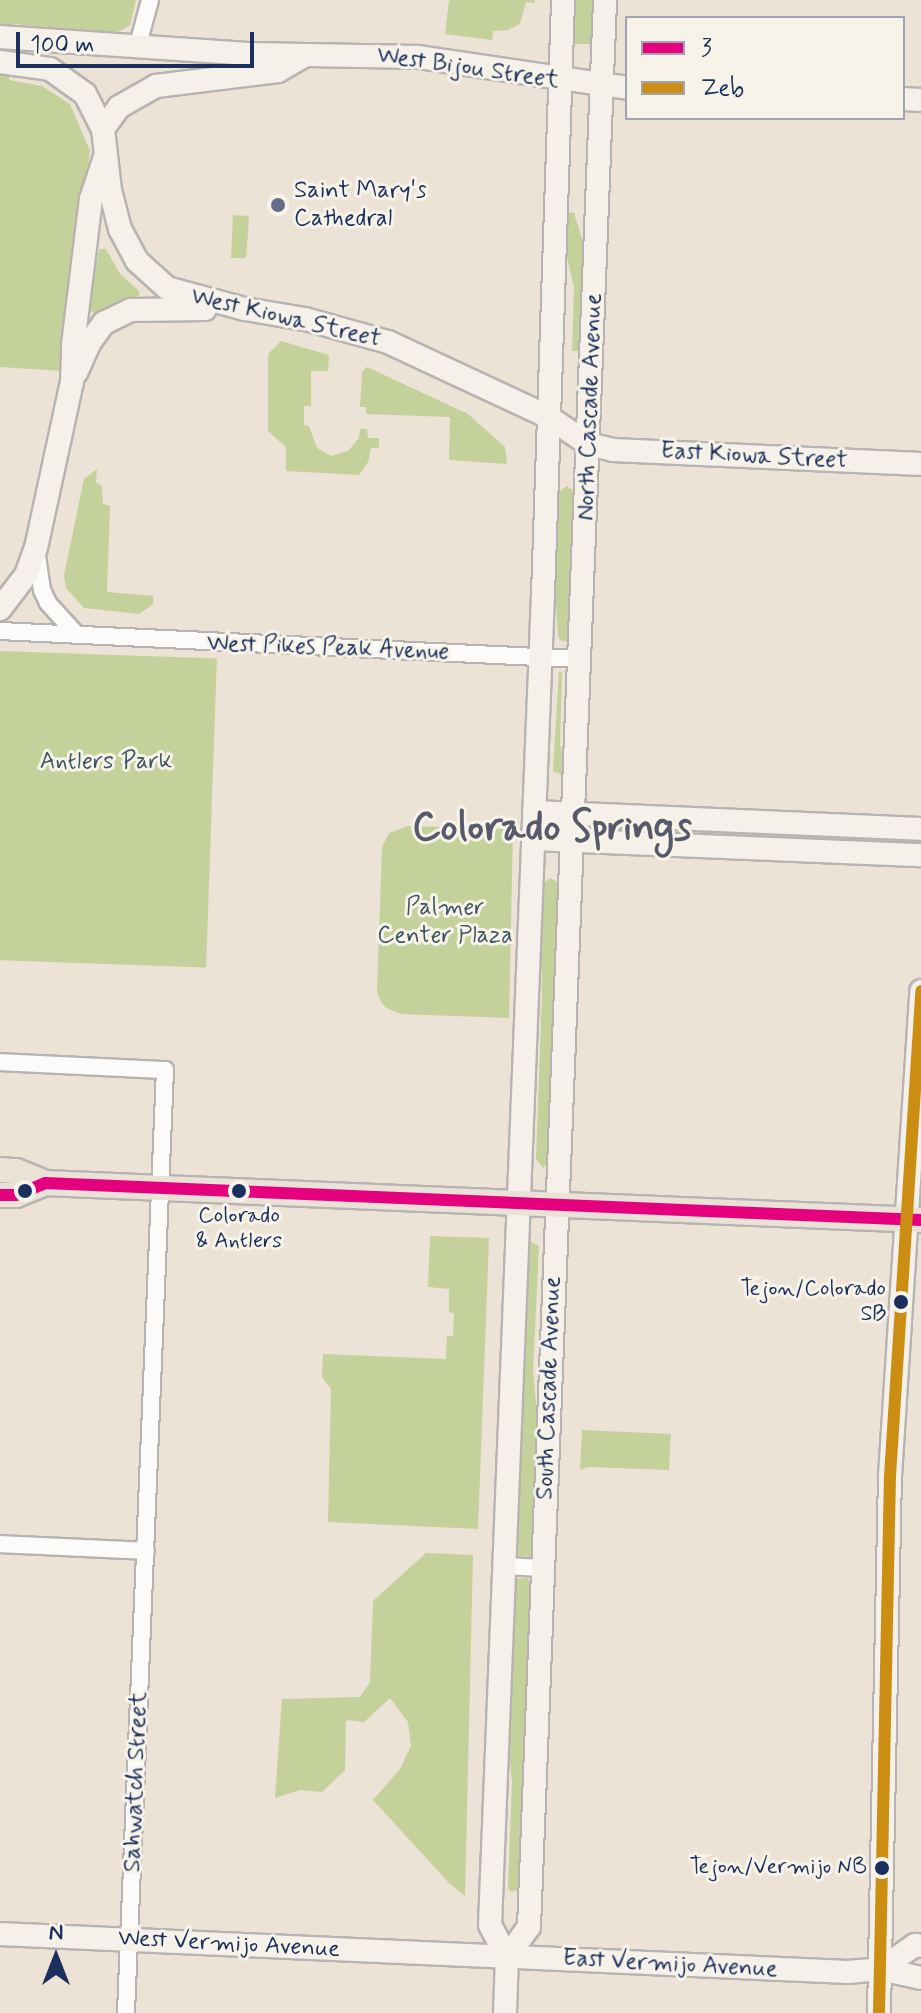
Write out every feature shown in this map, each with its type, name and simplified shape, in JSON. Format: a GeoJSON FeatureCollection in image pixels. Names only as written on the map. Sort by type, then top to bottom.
{"type":"FeatureCollection","features":[{"type":"Feature","properties":{"kind":"main road","name":"North Cascade Avenue"},"geometry":{"type":"LineString","coordinates":[[534,812],[563,0]]}},
{"type":"Feature","properties":{"kind":"main road","name":"North Cascade Avenue"},"geometry":{"type":"LineString","coordinates":[[573,813],[605,0]]}},
{"type":"Feature","properties":{"kind":"main road","name":"West Bijou Street"},"geometry":{"type":"LineString","coordinates":[[6,38],[137,48],[418,57],[625,88]]}},
{"type":"Feature","properties":{"kind":"main road"},"geometry":{"type":"LineString","coordinates":[[103,129],[119,107],[156,86],[278,71],[307,55]]}},
{"type":"Feature","properties":{"kind":"main road","name":"West Kiowa Street"},"geometry":{"type":"LineString","coordinates":[[5,62],[50,69],[70,80],[85,94],[103,129],[120,229],[137,261],[167,288],[245,309],[305,319],[388,342],[547,416],[588,444]]}},
{"type":"Feature","properties":{"kind":"main road"},"geometry":{"type":"LineString","coordinates":[[0,609],[26,575],[36,548],[72,382],[73,345],[91,199],[106,152]]}},
{"type":"Feature","properties":{"kind":"main road"},"geometry":{"type":"LineString","coordinates":[[72,382],[90,342],[104,323],[131,310],[245,309]]}},
{"type":"Feature","properties":{"kind":"main road","name":"East Kiowa Street"},"geometry":{"type":"LineString","coordinates":[[588,444],[613,450],[921,464]]}},
{"type":"Feature","properties":{"kind":"main road"},"geometry":{"type":"LineString","coordinates":[[534,812],[921,829]]}},
{"type":"Feature","properties":{"kind":"main road","name":"South Cascade Avenue"},"geometry":{"type":"LineString","coordinates":[[505,2013],[507,1957],[490,1925],[534,812]]}},
{"type":"Feature","properties":{"kind":"main road","name":"South Cascade Avenue"},"geometry":{"type":"LineString","coordinates":[[507,1957],[529,1927],[573,813]]}},
{"type":"Feature","properties":{"kind":"main road"},"geometry":{"type":"LineString","coordinates":[[533,839],[921,855]]}},
{"type":"Feature","properties":{"kind":"main road"},"geometry":{"type":"LineString","coordinates":[[879,2013],[886,1603],[914,1220],[921,991]]}},
{"type":"Feature","properties":{"kind":"main road"},"geometry":{"type":"LineString","coordinates":[[0,1170],[16,1171],[45,1183],[914,1220]]}},
{"type":"Feature","properties":{"kind":"main road"},"geometry":{"type":"LineString","coordinates":[[0,1195],[16,1195],[45,1183]]}},
{"type":"Feature","properties":{"kind":"main road","name":"West Vermijo Avenue"},"geometry":{"type":"LineString","coordinates":[[0,1934],[458,1954]]}},
{"type":"Feature","properties":{"kind":"main road"},"geometry":{"type":"LineString","coordinates":[[881,1969],[915,1945],[921,1946]]}},
{"type":"Feature","properties":{"kind":"main road","name":"East Vermijo Avenue"},"geometry":{"type":"LineString","coordinates":[[458,1954],[848,1972],[881,1969],[921,1978]]}},
{"type":"Feature","properties":{"kind":"street"},"geometry":{"type":"LineString","coordinates":[[137,48],[150,0]]}},
{"type":"Feature","properties":{"kind":"street"},"geometry":{"type":"LineString","coordinates":[[36,548],[42,590],[48,603],[77,635]]}},
{"type":"Feature","properties":{"kind":"street","name":"West Pikes Peak Avenue"},"geometry":{"type":"LineString","coordinates":[[0,631],[579,659]]}},
{"type":"Feature","properties":{"kind":"street"},"geometry":{"type":"LineString","coordinates":[[678,844],[679,818]]}},
{"type":"Feature","properties":{"kind":"street"},"geometry":{"type":"LineString","coordinates":[[0,1062],[165,1070],[161,1188]]}},
{"type":"Feature","properties":{"kind":"street","name":"Sahwatch Street"},"geometry":{"type":"LineString","coordinates":[[126,2013],[161,1188]]}},
{"type":"Feature","properties":{"kind":"street"},"geometry":{"type":"LineString","coordinates":[[0,1544],[146,1551]]}},
{"type":"Feature","properties":{"kind":"street"},"geometry":{"type":"LineString","coordinates":[[503,1566],[544,1568]]}},
{"type":"Feature","properties":{"kind":"green space"},"geometry":{"type":"Polygon","coordinates":[[[0,0],[136,0],[130,25],[117,33],[13,24],[9,80],[42,86],[70,104],[90,151],[62,371],[0,367],[0,0]]]}},
{"type":"Feature","properties":{"kind":"green space"},"geometry":{"type":"Polygon","coordinates":[[[449,0],[535,0],[535,3],[526,2],[520,24],[508,30],[493,31],[492,40],[445,34],[449,0]]]}},
{"type":"Feature","properties":{"kind":"green space"},"geometry":{"type":"Polygon","coordinates":[[[572,0],[595,0],[595,44],[572,44],[572,0]]]}},
{"type":"Feature","properties":{"kind":"green space"},"geometry":{"type":"Polygon","coordinates":[[[563,212],[574,213],[584,245],[581,351],[572,351],[574,288],[565,248],[563,212]]]}},
{"type":"Feature","properties":{"kind":"green space"},"geometry":{"type":"Polygon","coordinates":[[[233,215],[248,216],[246,258],[231,258],[233,215]]]}},
{"type":"Feature","properties":{"kind":"green space"},"geometry":{"type":"Polygon","coordinates":[[[99,249],[106,249],[120,274],[139,291],[139,296],[99,317],[89,309],[99,249]]]}},
{"type":"Feature","properties":{"kind":"green space"},"geometry":{"type":"Polygon","coordinates":[[[281,341],[329,355],[328,371],[311,371],[311,406],[304,406],[304,425],[309,426],[317,448],[331,456],[348,451],[359,438],[360,429],[367,429],[368,438],[379,438],[379,448],[371,448],[368,462],[359,475],[286,471],[286,447],[268,431],[268,354],[281,341]]]}},
{"type":"Feature","properties":{"kind":"green space"},"geometry":{"type":"Polygon","coordinates":[[[367,367],[468,414],[505,447],[507,464],[449,460],[450,417],[366,414],[366,407],[360,407],[362,372],[367,367]]]}},
{"type":"Feature","properties":{"kind":"green space"},"geometry":{"type":"Polygon","coordinates":[[[97,469],[96,482],[102,486],[103,504],[110,506],[107,592],[153,596],[153,604],[139,614],[84,608],[66,588],[64,575],[84,479],[97,469]]]}},
{"type":"Feature","properties":{"kind":"green space"},"geometry":{"type":"Polygon","coordinates":[[[567,486],[578,495],[569,642],[561,641],[558,636],[553,551],[556,494],[567,486]]]}},
{"type":"Feature","properties":{"kind":"green space","name":"Antlers Park"},"geometry":{"type":"Polygon","coordinates":[[[0,651],[217,659],[206,967],[0,960],[0,651]]]}},
{"type":"Feature","properties":{"kind":"green space"},"geometry":{"type":"Polygon","coordinates":[[[559,671],[562,673],[560,744],[566,772],[562,775],[553,771],[559,671]]]}},
{"type":"Feature","properties":{"kind":"green space","name":"Palmer Center Plaza"},"geometry":{"type":"Polygon","coordinates":[[[408,826],[513,829],[509,1018],[401,1014],[385,1007],[380,1000],[377,992],[382,847],[389,833],[408,826]]]}},
{"type":"Feature","properties":{"kind":"green space"},"geometry":{"type":"Polygon","coordinates":[[[551,878],[561,886],[550,1160],[543,1168],[536,1159],[542,991],[540,885],[551,878]]]}},
{"type":"Feature","properties":{"kind":"green space"},"geometry":{"type":"Polygon","coordinates":[[[430,1236],[489,1238],[478,1529],[328,1522],[331,1389],[322,1377],[323,1354],[446,1359],[447,1336],[453,1336],[454,1313],[449,1312],[449,1289],[428,1287],[430,1236]]]}},
{"type":"Feature","properties":{"kind":"green space"},"geometry":{"type":"Polygon","coordinates":[[[529,1241],[539,1246],[533,1371],[540,1445],[535,1553],[531,1557],[518,1556],[514,1550],[529,1241]]]}},
{"type":"Feature","properties":{"kind":"green space"},"geometry":{"type":"Polygon","coordinates":[[[582,1430],[671,1434],[669,1470],[589,1467],[580,1470],[582,1430]]]}},
{"type":"Feature","properties":{"kind":"green space"},"geometry":{"type":"Polygon","coordinates":[[[426,1553],[473,1555],[465,1896],[450,1884],[373,1800],[400,1769],[411,1746],[408,1722],[390,1698],[364,1722],[346,1720],[345,1770],[322,1792],[300,1790],[275,1798],[282,1699],[360,1697],[370,1682],[373,1601],[426,1553]]]}},
{"type":"Feature","properties":{"kind":"green space"},"geometry":{"type":"Polygon","coordinates":[[[526,1577],[533,1583],[520,1889],[511,1892],[508,1888],[512,1783],[506,1717],[514,1580],[526,1577]]]}},
{"type":"Feature","properties":{"kind":"transit line","name":"Zeb"},"geometry":{"type":"LineString","coordinates":[[879,2013],[890,1476],[921,991]]}},
{"type":"Feature","properties":{"kind":"transit line","name":"3"},"geometry":{"type":"LineString","coordinates":[[0,1195],[16,1195],[45,1183],[921,1220]]}},
{"type":"Feature","properties":{"kind":"place","name":"Saint Mary's Cathedral"},"geometry":{"type":"Point","coordinates":[278,205]}},
{"type":"Feature","properties":{"kind":"place","name":"Colorado & Antlers"},"geometry":{"type":"Point","coordinates":[239,1191]}},
{"type":"Feature","properties":{"kind":"place","name":"Tejon/Colorado SB"},"geometry":{"type":"Point","coordinates":[901,1302]}},
{"type":"Feature","properties":{"kind":"place","name":"Tejon/Vermijo NB"},"geometry":{"type":"Point","coordinates":[882,1868]}},
{"type":"Feature","properties":{"kind":"district","name":"Colorado Springs"},"geometry":{"type":"Point","coordinates":[552,828]}}]}
